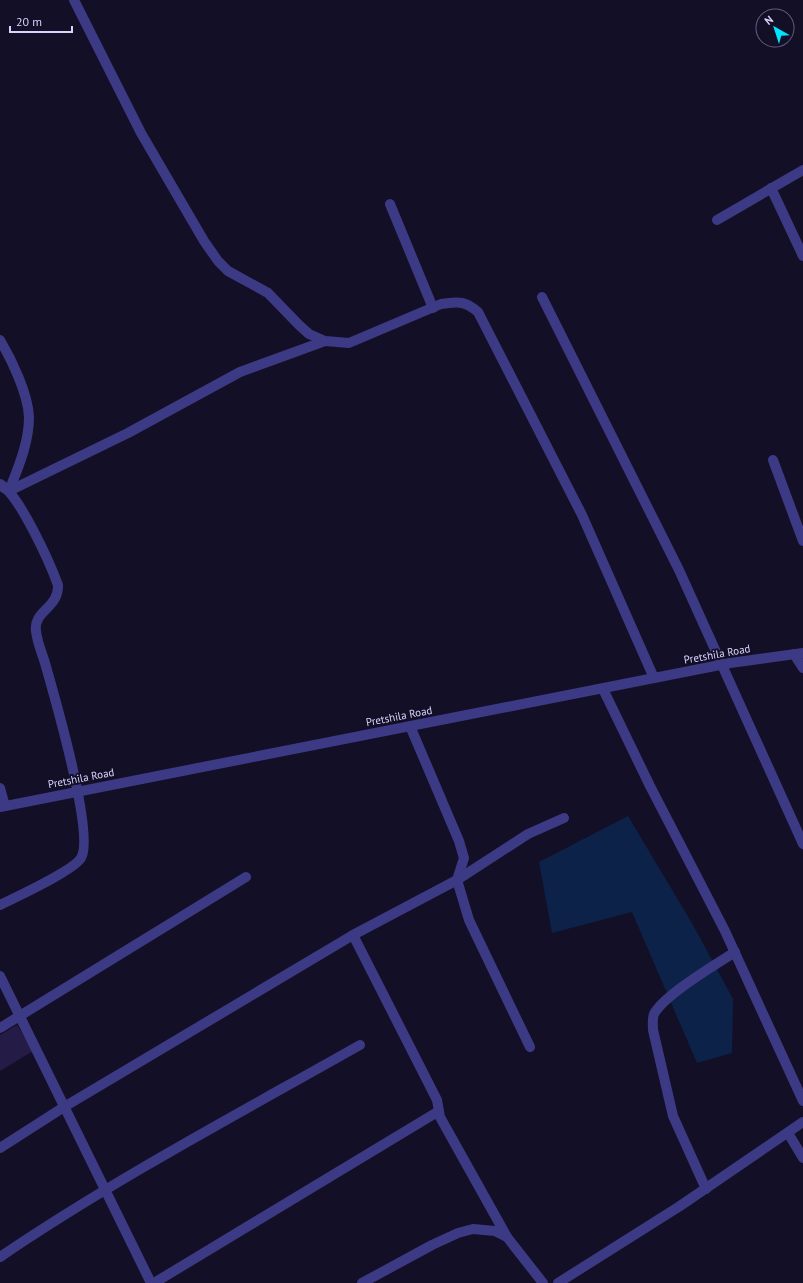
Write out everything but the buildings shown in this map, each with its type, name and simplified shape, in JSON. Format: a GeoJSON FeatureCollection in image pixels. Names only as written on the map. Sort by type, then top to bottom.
{"type":"FeatureCollection","features":[{"type":"Feature","properties":{"kind":"street"},"geometry":{"type":"LineString","coordinates":[[74,0],[141,133],[204,241],[218,261],[228,271],[268,293],[309,334],[325,341],[349,343],[441,304],[457,302],[468,304],[478,312],[582,515],[654,678]]}},
{"type":"Feature","properties":{"kind":"street"},"geometry":{"type":"LineString","coordinates":[[717,220],[803,170]]}},
{"type":"Feature","properties":{"kind":"street"},"geometry":{"type":"LineString","coordinates":[[771,188],[803,256]]}},
{"type":"Feature","properties":{"kind":"street"},"geometry":{"type":"LineString","coordinates":[[390,204],[433,308]]}},
{"type":"Feature","properties":{"kind":"street"},"geometry":{"type":"LineString","coordinates":[[542,297],[680,570],[803,844]]}},
{"type":"Feature","properties":{"kind":"street"},"geometry":{"type":"LineString","coordinates":[[0,340],[15,370],[27,402],[29,418],[22,458],[3,487]]}},
{"type":"Feature","properties":{"kind":"street"},"geometry":{"type":"LineString","coordinates":[[3,487],[128,433],[240,372],[325,341]]}},
{"type":"Feature","properties":{"kind":"street"},"geometry":{"type":"LineString","coordinates":[[773,460],[803,541]]}},
{"type":"Feature","properties":{"kind":"street"},"geometry":{"type":"LineString","coordinates":[[0,905],[52,879],[81,859],[85,847],[78,791],[58,709],[36,631],[39,617],[57,598],[58,585],[54,572],[21,509],[3,487]]}},
{"type":"Feature","properties":{"kind":"street"},"geometry":{"type":"LineString","coordinates":[[799,653],[803,668]]}},
{"type":"Feature","properties":{"kind":"street","name":"Pretshila Road"},"geometry":{"type":"LineString","coordinates":[[2,806],[654,678],[799,653]]}},
{"type":"Feature","properties":{"kind":"street"},"geometry":{"type":"LineString","coordinates":[[603,689],[650,786],[735,952],[803,1101]]}},
{"type":"Feature","properties":{"kind":"street"},"geometry":{"type":"LineString","coordinates":[[410,726],[458,840],[464,858],[457,880],[469,920],[530,1047]]}},
{"type":"Feature","properties":{"kind":"street"},"geometry":{"type":"LineString","coordinates":[[0,788],[2,806]]}},
{"type":"Feature","properties":{"kind":"street"},"geometry":{"type":"LineString","coordinates":[[0,1148],[64,1107],[353,935],[457,880],[528,834],[564,818]]}},
{"type":"Feature","properties":{"kind":"street"},"geometry":{"type":"LineString","coordinates":[[0,1028],[246,877]]}},
{"type":"Feature","properties":{"kind":"street"},"geometry":{"type":"LineString","coordinates":[[353,935],[437,1100],[440,1117],[507,1237],[543,1283]]}},
{"type":"Feature","properties":{"kind":"street"},"geometry":{"type":"LineString","coordinates":[[706,1189],[673,1116],[653,1030],[653,1016],[661,1005],[689,982],[735,952]]}},
{"type":"Feature","properties":{"kind":"street"},"geometry":{"type":"LineString","coordinates":[[0,976],[151,1283]]}},
{"type":"Feature","properties":{"kind":"street"},"geometry":{"type":"LineString","coordinates":[[0,1257],[52,1221],[105,1189],[360,1045]]}},
{"type":"Feature","properties":{"kind":"street"},"geometry":{"type":"LineString","coordinates":[[154,1283],[439,1111]]}},
{"type":"Feature","properties":{"kind":"street"},"geometry":{"type":"LineString","coordinates":[[558,1283],[706,1189],[803,1123]]}},
{"type":"Feature","properties":{"kind":"street"},"geometry":{"type":"LineString","coordinates":[[788,1133],[803,1158]]}},
{"type":"Feature","properties":{"kind":"street"},"geometry":{"type":"LineString","coordinates":[[362,1283],[458,1233],[473,1229],[495,1231],[507,1237]]}},
{"type":"Feature","properties":{"kind":"water"},"geometry":{"type":"Polygon","coordinates":[[[628,816],[693,925],[733,999],[732,1053],[697,1063],[632,912],[552,933],[539,862],[628,816]]]}}]}
